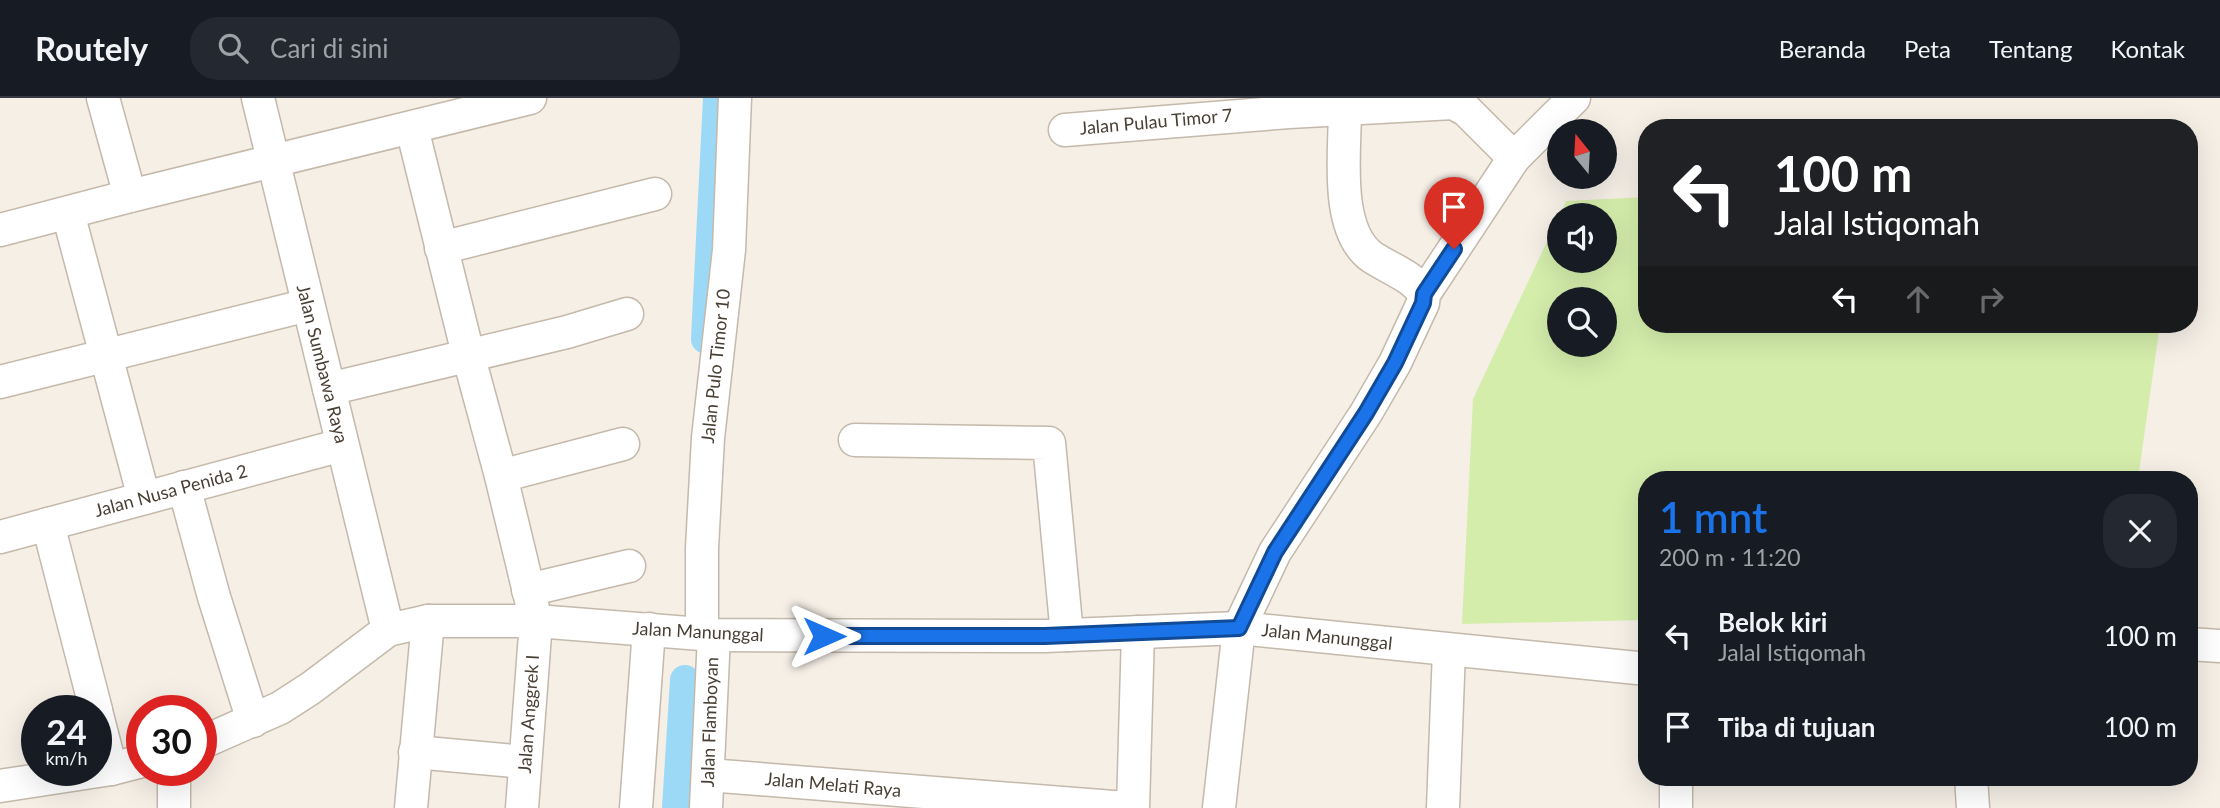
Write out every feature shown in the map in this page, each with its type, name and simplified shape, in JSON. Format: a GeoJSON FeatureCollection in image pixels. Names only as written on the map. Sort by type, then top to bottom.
{"type":"FeatureCollection","features":[{"type":"Feature","properties":{"kind":"street"},"geometry":{"type":"LineString","coordinates":[[103,98],[130,196]]}},
{"type":"Feature","properties":{"kind":"street","name":"Jalan Sumbawa Raya"},"geometry":{"type":"LineString","coordinates":[[258,98],[388,629]]}},
{"type":"Feature","properties":{"kind":"street"},"geometry":{"type":"LineString","coordinates":[[0,230],[530,98]]}},
{"type":"Feature","properties":{"kind":"street","name":"Jalan Pulo Timor 10"},"geometry":{"type":"LineString","coordinates":[[685,633],[702,548],[708,438],[729,250],[735,98]]}},
{"type":"Feature","properties":{"kind":"street"},"geometry":{"type":"LineString","coordinates":[[1219,808],[1239,628],[1275,552],[1332,467],[1395,363],[1423,303],[1424,294],[1514,158],[1574,98]]}},
{"type":"Feature","properties":{"kind":"street","name":"Jalan Pulau Timor 7"},"geometry":{"type":"LineString","coordinates":[[1065,130],[1288,105],[1345,109],[1453,103],[1466,110],[1514,158]]}},
{"type":"Feature","properties":{"kind":"street"},"geometry":{"type":"LineString","coordinates":[[1345,109],[1345,187],[1348,220],[1355,239],[1370,255],[1406,276],[1424,294]]}},
{"type":"Feature","properties":{"kind":"street","name":"Jalan Anggrek I"},"geometry":{"type":"LineString","coordinates":[[412,128],[536,621],[522,808]]}},
{"type":"Feature","properties":{"kind":"street"},"geometry":{"type":"LineString","coordinates":[[442,248],[655,194]]}},
{"type":"Feature","properties":{"kind":"street"},"geometry":{"type":"LineString","coordinates":[[68,213],[144,498]]}},
{"type":"Feature","properties":{"kind":"street"},"geometry":{"type":"LineString","coordinates":[[0,382],[308,305]]}},
{"type":"Feature","properties":{"kind":"street"},"geometry":{"type":"LineString","coordinates":[[329,388],[567,332],[627,314]]}},
{"type":"Feature","properties":{"kind":"street"},"geometry":{"type":"LineString","coordinates":[[855,440],[1049,443],[1067,635]]}},
{"type":"Feature","properties":{"kind":"street"},"geometry":{"type":"LineString","coordinates":[[501,476],[623,444]]}},
{"type":"Feature","properties":{"kind":"street","name":"Jalan Nusa Penida 2"},"geometry":{"type":"LineString","coordinates":[[0,537],[342,445]]}},
{"type":"Feature","properties":{"kind":"street"},"geometry":{"type":"LineString","coordinates":[[184,487],[214,597],[253,720]]}},
{"type":"Feature","properties":{"kind":"street"},"geometry":{"type":"LineString","coordinates":[[48,524],[92,695]]}},
{"type":"Feature","properties":{"kind":"street"},"geometry":{"type":"LineString","coordinates":[[528,590],[629,566]]}},
{"type":"Feature","properties":{"kind":"street"},"geometry":{"type":"LineString","coordinates":[[411,808],[428,621]]}},
{"type":"Feature","properties":{"kind":"street","name":"Jalan Manunggal"},"geometry":{"type":"LineString","coordinates":[[217,736],[280,708],[311,688],[388,629],[428,621],[536,621],[685,633],[932,637],[1239,628],[1638,667]]}},
{"type":"Feature","properties":{"kind":"street"},"geometry":{"type":"LineString","coordinates":[[1133,808],[1138,632]]}},
{"type":"Feature","properties":{"kind":"street"},"geometry":{"type":"LineString","coordinates":[[636,808],[685,633]]}},
{"type":"Feature","properties":{"kind":"street","name":"Jalan Flamboyan"},"geometry":{"type":"LineString","coordinates":[[685,633],[708,775],[706,808]]}},
{"type":"Feature","properties":{"kind":"street"},"geometry":{"type":"LineString","coordinates":[[2198,645],[2220,646]]}},
{"type":"Feature","properties":{"kind":"street"},"geometry":{"type":"LineString","coordinates":[[1443,808],[1448,650]]}},
{"type":"Feature","properties":{"kind":"street"},"geometry":{"type":"LineString","coordinates":[[415,752],[525,762]]}},
{"type":"Feature","properties":{"kind":"street","name":"Jalan Melati Raya"},"geometry":{"type":"LineString","coordinates":[[708,775],[820,796],[1126,808]]}},
{"type":"Feature","properties":{"kind":"street"},"geometry":{"type":"LineString","coordinates":[[0,786],[21,783]]}},
{"type":"Feature","properties":{"kind":"street"},"geometry":{"type":"LineString","coordinates":[[174,786],[174,808]]}},
{"type":"Feature","properties":{"kind":"street"},"geometry":{"type":"LineString","coordinates":[[1676,786],[1676,808]]}},
{"type":"Feature","properties":{"kind":"street"},"geometry":{"type":"LineString","coordinates":[[1972,786],[1973,808]]}},
{"type":"Feature","properties":{"kind":"green space"},"geometry":{"type":"Polygon","coordinates":[[[1638,197],[1638,333],[2159,333],[2139,471],[1638,471],[1638,620],[1462,624],[1473,399],[1547,242],[1547,273],[1617,273],[1617,203],[1565,203],[1566,201],[1638,197]]]}},
{"type":"Feature","properties":{"kind":"waterway"},"geometry":{"type":"LineString","coordinates":[[706,339],[718,98]]}},
{"type":"Feature","properties":{"kind":"waterway"},"geometry":{"type":"LineString","coordinates":[[677,808],[685,680]]}},
{"type":"Feature","properties":{"kind":"route"},"geometry":{"type":"LineString","coordinates":[[824,636],[1045,636],[1239,628],[1275,552],[1366,413],[1395,363],[1423,303],[1424,294],[1454,249]]}}]}
